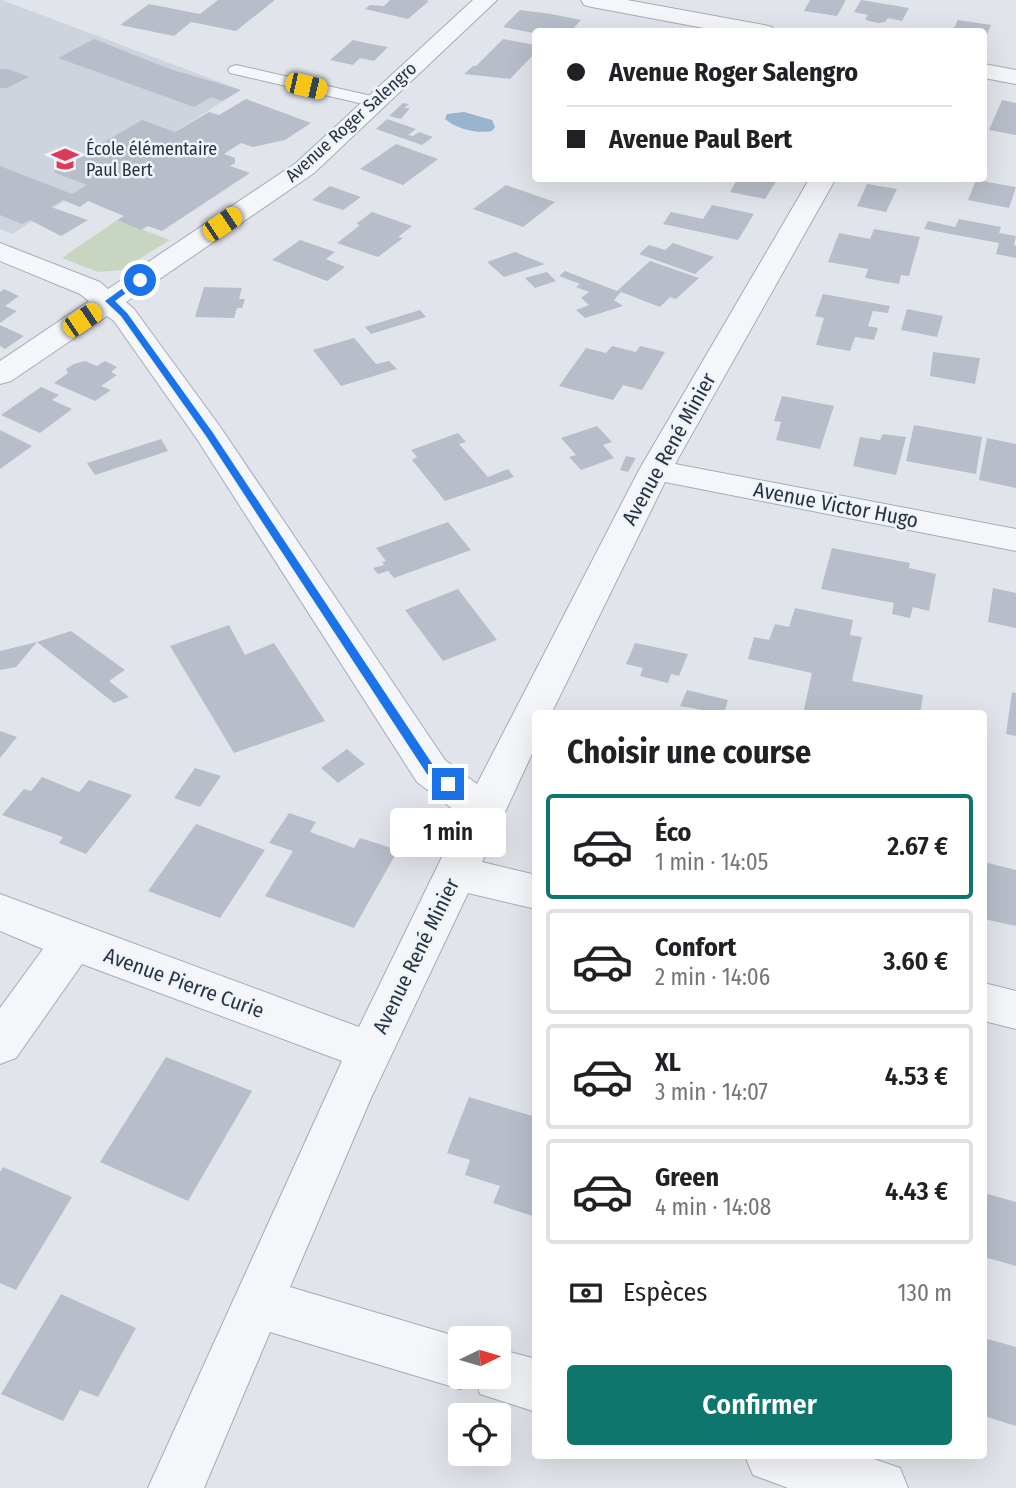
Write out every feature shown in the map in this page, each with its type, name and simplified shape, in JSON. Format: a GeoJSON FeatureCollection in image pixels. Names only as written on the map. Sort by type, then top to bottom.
{"type":"FeatureCollection","features":[{"type":"Feature","properties":{"kind":"street","name":"Avenue Roger Salengro"},"geometry":{"type":"LineString","coordinates":[[0,375],[305,168],[486,0]]}},
{"type":"Feature","properties":{"kind":"street"},"geometry":{"type":"LineString","coordinates":[[592,0],[742,28]]}},
{"type":"Feature","properties":{"kind":"street"},"geometry":{"type":"LineString","coordinates":[[987,72],[1016,77]]}},
{"type":"Feature","properties":{"kind":"street","name":"Avenue René Minier"},"geometry":{"type":"LineString","coordinates":[[534,710],[655,470],[821,182]]}},
{"type":"Feature","properties":{"kind":"street"},"geometry":{"type":"LineString","coordinates":[[0,251],[90,288],[110,301],[124,315],[210,435],[431,771],[483,810]]}},
{"type":"Feature","properties":{"kind":"street","name":"Avenue Victor Hugo"},"geometry":{"type":"LineString","coordinates":[[655,470],[1016,540]]}},
{"type":"Feature","properties":{"kind":"street","name":"Avenue René Minier"},"geometry":{"type":"LineString","coordinates":[[176,1488],[369,1051],[532,713]]}},
{"type":"Feature","properties":{"kind":"street"},"geometry":{"type":"LineString","coordinates":[[457,873],[532,891]]}},
{"type":"Feature","properties":{"kind":"street","name":"Avenue Pierre Curie"},"geometry":{"type":"LineString","coordinates":[[0,912],[73,942],[369,1051]]}},
{"type":"Feature","properties":{"kind":"street"},"geometry":{"type":"LineString","coordinates":[[0,1044],[73,942]]}},
{"type":"Feature","properties":{"kind":"street"},"geometry":{"type":"LineString","coordinates":[[987,1003],[1016,1010]]}},
{"type":"Feature","properties":{"kind":"street"},"geometry":{"type":"LineString","coordinates":[[258,1303],[448,1359]]}},
{"type":"Feature","properties":{"kind":"street"},"geometry":{"type":"LineString","coordinates":[[511,1379],[532,1385]]}},
{"type":"Feature","properties":{"kind":"street"},"geometry":{"type":"LineString","coordinates":[[782,1459],[880,1488]]}},
{"type":"Feature","properties":{"kind":"lane"},"geometry":{"type":"LineString","coordinates":[[236,70],[376,102]]}},
{"type":"Feature","properties":{"kind":"shaded area","name":"École élémentaire Paul Bert"},"geometry":{"type":"Polygon","coordinates":[[[0,0],[241,90],[12,234],[0,229],[0,0]]]}},
{"type":"Feature","properties":{"kind":"green space"},"geometry":{"type":"Polygon","coordinates":[[[117,220],[170,240],[121,270],[98,272],[62,258],[117,220]]]}},
{"type":"Feature","properties":{"kind":"water"},"geometry":{"type":"Polygon","coordinates":[[[464,112],[492,120],[495,127],[492,131],[474,131],[455,126],[445,119],[447,114],[464,112]]]}},
{"type":"Feature","properties":{"kind":"building"},"geometry":{"type":"Polygon","coordinates":[[[218,0],[275,0],[236,31],[191,22],[174,36],[120,25],[149,4],[200,14],[218,0]]]}},
{"type":"Feature","properties":{"kind":"building"},"geometry":{"type":"Polygon","coordinates":[[[390,0],[429,1],[408,19],[365,9],[370,5],[384,6],[390,0]]]}},
{"type":"Feature","properties":{"kind":"building"},"geometry":{"type":"Polygon","coordinates":[[[810,0],[846,0],[837,16],[804,11],[810,0]]]}},
{"type":"Feature","properties":{"kind":"building"},"geometry":{"type":"Polygon","coordinates":[[[861,0],[909,8],[902,21],[888,18],[879,23],[865,19],[868,15],[854,12],[861,0]]]}},
{"type":"Feature","properties":{"kind":"building"},"geometry":{"type":"Polygon","coordinates":[[[520,10],[581,20],[574,28],[532,28],[532,33],[503,27],[520,10]]]}},
{"type":"Feature","properties":{"kind":"building"},"geometry":{"type":"Polygon","coordinates":[[[958,20],[991,25],[987,35],[987,28],[954,28],[958,20]]]}},
{"type":"Feature","properties":{"kind":"building"},"geometry":{"type":"Polygon","coordinates":[[[94,39],[170,69],[241,90],[222,101],[211,97],[194,107],[58,58],[94,39]]]}},
{"type":"Feature","properties":{"kind":"building"},"geometry":{"type":"Polygon","coordinates":[[[503,39],[532,44],[532,56],[510,79],[464,74],[503,39]]]}},
{"type":"Feature","properties":{"kind":"building"},"geometry":{"type":"Polygon","coordinates":[[[353,40],[388,47],[374,61],[360,58],[353,65],[330,60],[353,40]]]}},
{"type":"Feature","properties":{"kind":"building"},"geometry":{"type":"Polygon","coordinates":[[[0,69],[8,69],[29,77],[7,88],[0,88],[0,69]]]}},
{"type":"Feature","properties":{"kind":"building"},"geometry":{"type":"Polygon","coordinates":[[[246,99],[311,123],[285,140],[253,147],[241,143],[224,154],[235,158],[235,163],[230,166],[250,173],[162,231],[148,226],[141,230],[117,220],[124,216],[88,201],[80,207],[63,200],[51,207],[88,220],[61,236],[30,220],[22,224],[0,215],[0,166],[72,194],[87,185],[53,172],[142,120],[175,132],[209,112],[219,115],[246,99]]]}},
{"type":"Feature","properties":{"kind":"building"},"geometry":{"type":"Polygon","coordinates":[[[1002,100],[1016,103],[1016,135],[989,130],[1002,100]]]}},
{"type":"Feature","properties":{"kind":"building"},"geometry":{"type":"Polygon","coordinates":[[[403,103],[409,104],[404,108],[410,108],[401,119],[389,116],[403,103]]]}},
{"type":"Feature","properties":{"kind":"building"},"geometry":{"type":"Polygon","coordinates":[[[387,119],[416,129],[408,135],[413,136],[419,132],[433,137],[422,145],[376,129],[387,119]]]}},
{"type":"Feature","properties":{"kind":"building"},"geometry":{"type":"Polygon","coordinates":[[[396,144],[438,159],[403,185],[360,169],[396,144]]]}},
{"type":"Feature","properties":{"kind":"building"},"geometry":{"type":"Polygon","coordinates":[[[736,182],[776,182],[765,199],[730,192],[736,182]]]}},
{"type":"Feature","properties":{"kind":"building"},"geometry":{"type":"Polygon","coordinates":[[[975,182],[1016,187],[1009,208],[968,200],[975,182]]]}},
{"type":"Feature","properties":{"kind":"building"},"geometry":{"type":"Polygon","coordinates":[[[867,184],[897,189],[886,212],[857,206],[867,184]]]}},
{"type":"Feature","properties":{"kind":"building"},"geometry":{"type":"Polygon","coordinates":[[[506,185],[555,202],[523,227],[473,209],[506,185]]]}},
{"type":"Feature","properties":{"kind":"building"},"geometry":{"type":"Polygon","coordinates":[[[330,186],[361,197],[343,210],[312,200],[330,186]]]}},
{"type":"Feature","properties":{"kind":"building"},"geometry":{"type":"Polygon","coordinates":[[[712,205],[754,214],[738,240],[663,224],[671,212],[703,219],[712,205]]]}},
{"type":"Feature","properties":{"kind":"building"},"geometry":{"type":"Polygon","coordinates":[[[372,212],[412,226],[398,237],[403,238],[378,257],[337,243],[360,225],[356,224],[372,212]]]}},
{"type":"Feature","properties":{"kind":"building"},"geometry":{"type":"Polygon","coordinates":[[[959,219],[1001,227],[999,233],[1016,236],[1016,258],[996,254],[999,243],[924,229],[928,221],[955,227],[959,219]]]}},
{"type":"Feature","properties":{"kind":"building"},"geometry":{"type":"Polygon","coordinates":[[[874,229],[920,237],[909,276],[901,275],[899,284],[865,278],[868,269],[828,262],[839,233],[870,239],[874,229]]]}},
{"type":"Feature","properties":{"kind":"building"},"geometry":{"type":"Polygon","coordinates":[[[300,240],[335,252],[326,259],[345,267],[327,281],[272,260],[300,240]]]}},
{"type":"Feature","properties":{"kind":"building"},"geometry":{"type":"Polygon","coordinates":[[[673,243],[714,257],[695,274],[639,254],[649,245],[665,250],[673,243]]]}},
{"type":"Feature","properties":{"kind":"building"},"geometry":{"type":"Polygon","coordinates":[[[515,252],[545,264],[504,277],[487,262],[515,252]]]}},
{"type":"Feature","properties":{"kind":"building"},"geometry":{"type":"Polygon","coordinates":[[[650,261],[699,278],[676,299],[670,297],[660,307],[621,292],[614,300],[623,306],[585,318],[576,310],[589,305],[581,298],[589,292],[576,287],[580,284],[559,276],[565,271],[617,291],[650,261]]]}},
{"type":"Feature","properties":{"kind":"building"},"geometry":{"type":"Polygon","coordinates":[[[547,272],[556,281],[535,288],[525,278],[547,272]]]}},
{"type":"Feature","properties":{"kind":"building"},"geometry":{"type":"Polygon","coordinates":[[[204,287],[242,288],[239,299],[245,299],[242,308],[237,308],[234,318],[195,317],[204,287]]]}},
{"type":"Feature","properties":{"kind":"building"},"geometry":{"type":"Polygon","coordinates":[[[4,289],[19,296],[5,306],[17,311],[0,323],[0,292],[4,289]]]}},
{"type":"Feature","properties":{"kind":"building"},"geometry":{"type":"Polygon","coordinates":[[[823,294],[890,306],[888,313],[873,311],[868,326],[878,328],[874,340],[855,337],[850,351],[816,345],[824,318],[815,316],[823,294]]]}},
{"type":"Feature","properties":{"kind":"building"},"geometry":{"type":"Polygon","coordinates":[[[907,309],[943,316],[937,337],[901,330],[907,309]]]}},
{"type":"Feature","properties":{"kind":"building"},"geometry":{"type":"Polygon","coordinates":[[[420,310],[426,317],[371,334],[365,327],[420,310]]]}},
{"type":"Feature","properties":{"kind":"building"},"geometry":{"type":"Polygon","coordinates":[[[0,325],[24,336],[5,349],[0,346],[0,325]]]}},
{"type":"Feature","properties":{"kind":"building"},"geometry":{"type":"Polygon","coordinates":[[[354,338],[376,364],[389,361],[397,369],[341,386],[313,350],[354,338]]]}},
{"type":"Feature","properties":{"kind":"building"},"geometry":{"type":"Polygon","coordinates":[[[612,346],[636,352],[640,346],[665,352],[642,390],[623,385],[613,400],[559,386],[586,348],[606,353],[612,346]]]}},
{"type":"Feature","properties":{"kind":"building"},"geometry":{"type":"Polygon","coordinates":[[[933,352],[980,358],[975,384],[930,376],[933,352]]]}},
{"type":"Feature","properties":{"kind":"building"},"geometry":{"type":"Polygon","coordinates":[[[85,361],[97,366],[105,361],[117,367],[111,372],[117,375],[101,386],[111,390],[95,401],[54,383],[68,373],[66,369],[85,361]]]}},
{"type":"Feature","properties":{"kind":"building"},"geometry":{"type":"Polygon","coordinates":[[[41,387],[59,395],[52,400],[72,409],[40,433],[1,415],[41,387]]]}},
{"type":"Feature","properties":{"kind":"building"},"geometry":{"type":"Polygon","coordinates":[[[782,396],[834,406],[820,449],[776,440],[781,422],[774,421],[782,396]]]}},
{"type":"Feature","properties":{"kind":"building"},"geometry":{"type":"Polygon","coordinates":[[[914,425],[982,437],[976,474],[906,461],[914,425]]]}},
{"type":"Feature","properties":{"kind":"building"},"geometry":{"type":"Polygon","coordinates":[[[597,426],[612,442],[603,445],[614,458],[581,470],[569,457],[576,455],[561,438],[597,426]]]}},
{"type":"Feature","properties":{"kind":"building"},"geometry":{"type":"Polygon","coordinates":[[[0,430],[32,446],[0,469],[0,430]]]}},
{"type":"Feature","properties":{"kind":"building"},"geometry":{"type":"Polygon","coordinates":[[[458,433],[466,442],[459,444],[488,477],[508,469],[514,477],[445,501],[412,460],[417,457],[411,450],[458,433]]]}},
{"type":"Feature","properties":{"kind":"building"},"geometry":{"type":"Polygon","coordinates":[[[883,434],[906,437],[896,475],[853,466],[860,437],[880,440],[883,434]]]}},
{"type":"Feature","properties":{"kind":"building"},"geometry":{"type":"Polygon","coordinates":[[[987,438],[1016,444],[1016,488],[979,480],[987,438]]]}},
{"type":"Feature","properties":{"kind":"building"},"geometry":{"type":"Polygon","coordinates":[[[161,439],[168,451],[95,475],[87,463],[161,439]]]}},
{"type":"Feature","properties":{"kind":"building"},"geometry":{"type":"Polygon","coordinates":[[[626,456],[636,458],[628,472],[620,470],[626,456]]]}},
{"type":"Feature","properties":{"kind":"building"},"geometry":{"type":"Polygon","coordinates":[[[448,522],[471,550],[394,578],[388,571],[378,574],[373,568],[384,565],[382,562],[386,561],[376,548],[448,522]]]}},
{"type":"Feature","properties":{"kind":"building"},"geometry":{"type":"Polygon","coordinates":[[[832,548],[910,563],[909,568],[936,574],[929,611],[913,607],[910,618],[892,614],[894,603],[821,589],[832,548]]]}},
{"type":"Feature","properties":{"kind":"building"},"geometry":{"type":"Polygon","coordinates":[[[993,588],[1016,593],[1016,628],[988,622],[993,588]]]}},
{"type":"Feature","properties":{"kind":"building"},"geometry":{"type":"Polygon","coordinates":[[[458,589],[497,640],[443,661],[405,610],[458,589]]]}},
{"type":"Feature","properties":{"kind":"building"},"geometry":{"type":"Polygon","coordinates":[[[795,608],[853,620],[850,635],[862,637],[852,681],[923,695],[921,710],[804,710],[812,673],[748,659],[754,637],[769,640],[775,624],[789,627],[795,608]]]}},
{"type":"Feature","properties":{"kind":"building"},"geometry":{"type":"Polygon","coordinates":[[[229,625],[245,655],[274,643],[325,721],[234,753],[170,646],[229,625]]]}},
{"type":"Feature","properties":{"kind":"building"},"geometry":{"type":"Polygon","coordinates":[[[71,631],[125,670],[109,681],[129,697],[114,703],[37,642],[71,631]]]}},
{"type":"Feature","properties":{"kind":"building"},"geometry":{"type":"Polygon","coordinates":[[[37,642],[16,667],[0,670],[0,651],[37,642]]]}},
{"type":"Feature","properties":{"kind":"building"},"geometry":{"type":"Polygon","coordinates":[[[635,643],[688,654],[679,676],[671,674],[668,683],[640,676],[643,668],[626,664],[635,643]]]}},
{"type":"Feature","properties":{"kind":"building"},"geometry":{"type":"Polygon","coordinates":[[[687,690],[728,700],[725,710],[680,706],[687,690]]]}},
{"type":"Feature","properties":{"kind":"building"},"geometry":{"type":"Polygon","coordinates":[[[1012,692],[1016,693],[1016,736],[1006,734],[1012,692]]]}},
{"type":"Feature","properties":{"kind":"building"},"geometry":{"type":"Polygon","coordinates":[[[0,731],[17,737],[0,758],[0,731]]]}},
{"type":"Feature","properties":{"kind":"building"},"geometry":{"type":"Polygon","coordinates":[[[347,749],[365,764],[338,783],[321,768],[347,749]]]}},
{"type":"Feature","properties":{"kind":"building"},"geometry":{"type":"Polygon","coordinates":[[[195,768],[221,776],[200,807],[174,798],[195,768]]]}},
{"type":"Feature","properties":{"kind":"building"},"geometry":{"type":"Polygon","coordinates":[[[42,777],[79,792],[89,780],[132,795],[86,854],[59,843],[63,837],[2,815],[24,789],[31,791],[42,777]]]}},
{"type":"Feature","properties":{"kind":"building"},"geometry":{"type":"Polygon","coordinates":[[[289,813],[316,822],[310,832],[354,848],[360,838],[398,850],[354,928],[265,896],[293,851],[269,843],[289,813]]]}},
{"type":"Feature","properties":{"kind":"building"},"geometry":{"type":"Polygon","coordinates":[[[196,824],[265,850],[220,918],[148,891],[196,824]]]}},
{"type":"Feature","properties":{"kind":"building"},"geometry":{"type":"Polygon","coordinates":[[[987,863],[1016,870],[1016,926],[987,920],[987,863]]]}},
{"type":"Feature","properties":{"kind":"building"},"geometry":{"type":"Polygon","coordinates":[[[166,1057],[252,1091],[188,1201],[100,1162],[166,1057]]]}},
{"type":"Feature","properties":{"kind":"building"},"geometry":{"type":"Polygon","coordinates":[[[469,1097],[532,1116],[532,1216],[493,1203],[500,1186],[465,1175],[470,1160],[447,1153],[469,1097]]]}},
{"type":"Feature","properties":{"kind":"building"},"geometry":{"type":"Polygon","coordinates":[[[3,1167],[72,1197],[16,1290],[0,1283],[0,1172],[3,1167]]]}},
{"type":"Feature","properties":{"kind":"building"},"geometry":{"type":"Polygon","coordinates":[[[987,1194],[1016,1202],[1016,1266],[987,1258],[987,1194]]]}},
{"type":"Feature","properties":{"kind":"building"},"geometry":{"type":"Polygon","coordinates":[[[61,1294],[136,1328],[98,1397],[80,1390],[63,1421],[1,1394],[61,1294]]]}},
{"type":"Feature","properties":{"kind":"building"},"geometry":{"type":"Polygon","coordinates":[[[987,1339],[1016,1347],[1016,1426],[987,1417],[987,1339]]]}},
{"type":"Feature","properties":{"kind":"place","name":"École élémentaire Paul Bert"},"geometry":{"type":"Point","coordinates":[65,159]}},
{"type":"Feature","properties":{"kind":"route"},"geometry":{"type":"LineString","coordinates":[[140,280],[110,301],[124,315],[210,435],[431,771],[448,784]]}}]}
